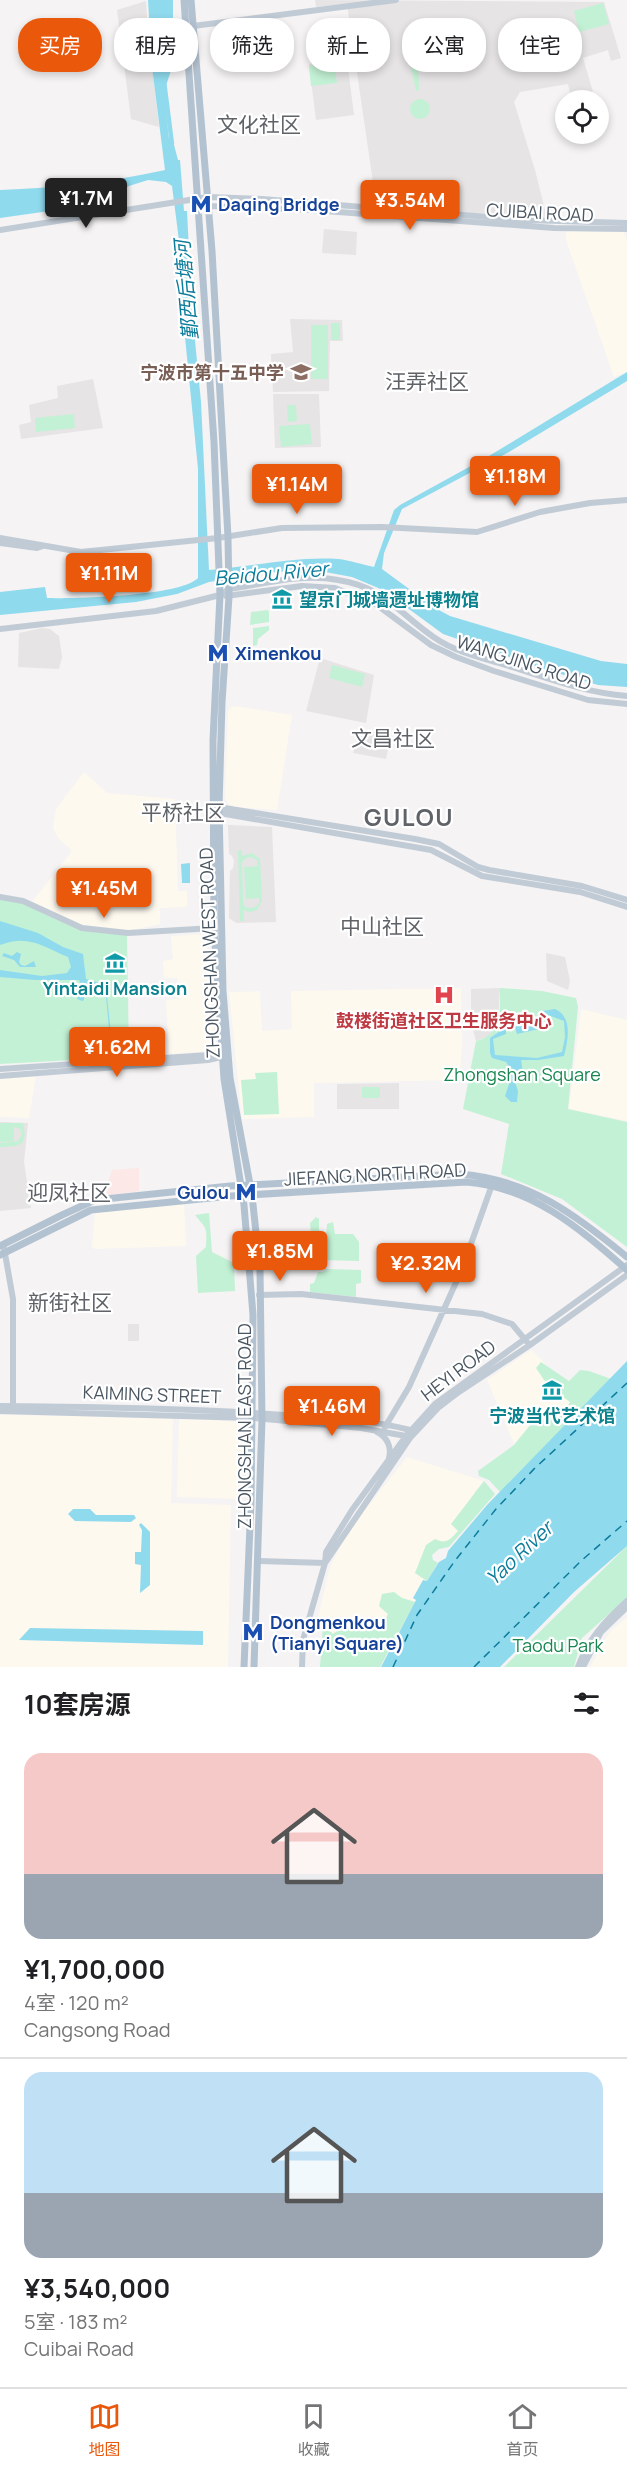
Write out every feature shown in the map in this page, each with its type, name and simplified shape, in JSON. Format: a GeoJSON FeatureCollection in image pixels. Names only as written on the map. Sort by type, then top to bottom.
{"type":"FeatureCollection","features":[{"type":"Feature","properties":{"kind":"main road","name":"ZHONGSHAN WEST ROAD"},"geometry":{"type":"LineString","coordinates":[[184,0],[214,442],[215,538],[220,595],[214,928],[224,1055],[242,1195]]}},
{"type":"Feature","properties":{"kind":"main road","name":"ZHONGSHAN WEST ROAD"},"geometry":{"type":"LineString","coordinates":[[191,0],[192,18]]}},
{"type":"Feature","properties":{"kind":"main road"},"geometry":{"type":"LineString","coordinates":[[198,25],[396,0]]}},
{"type":"Feature","properties":{"kind":"main road","name":"ZHONGSHAN WEST ROAD"},"geometry":{"type":"LineString","coordinates":[[197,72],[218,333],[228,537],[229,590],[215,809],[224,1055],[250,1185]]}},
{"type":"Feature","properties":{"kind":"main road","name":"CUIBAI ROAD"},"geometry":{"type":"LineString","coordinates":[[0,230],[196,201],[208,197],[262,199],[527,220],[627,223]]}},
{"type":"Feature","properties":{"kind":"main road"},"geometry":{"type":"LineString","coordinates":[[196,201],[209,206]]}},
{"type":"Feature","properties":{"kind":"main road","name":"CUIBAI ROAD"},"geometry":{"type":"LineString","coordinates":[[209,206],[311,210],[554,228],[627,229]]}},
{"type":"Feature","properties":{"kind":"main road"},"geometry":{"type":"LineString","coordinates":[[0,538],[81,552],[228,537],[282,528],[382,527],[477,532],[540,512],[590,503],[627,500]]}},
{"type":"Feature","properties":{"kind":"main road"},"geometry":{"type":"LineString","coordinates":[[0,543],[37,548],[43,546]]}},
{"type":"Feature","properties":{"kind":"main road","name":"WANGJING ROAD"},"geometry":{"type":"LineString","coordinates":[[220,595],[229,590],[304,578],[322,578],[355,584],[375,591],[434,637],[462,651],[580,688],[627,696]]}},
{"type":"Feature","properties":{"kind":"main road","name":"WANGJING ROAD"},"geometry":{"type":"LineString","coordinates":[[229,590],[302,586],[335,588],[377,605],[431,645],[456,657],[588,700],[627,704]]}},
{"type":"Feature","properties":{"kind":"main road"},"geometry":{"type":"LineString","coordinates":[[0,629],[156,611],[220,595]]}},
{"type":"Feature","properties":{"kind":"main road"},"geometry":{"type":"LineString","coordinates":[[215,809],[415,838],[439,844],[478,867],[582,886],[627,900]]}},
{"type":"Feature","properties":{"kind":"main road"},"geometry":{"type":"LineString","coordinates":[[215,809],[431,850],[482,876],[580,892],[627,907]]}},
{"type":"Feature","properties":{"kind":"main road"},"geometry":{"type":"LineString","coordinates":[[0,897],[23,901],[82,928],[128,933],[214,928]]}},
{"type":"Feature","properties":{"kind":"main road"},"geometry":{"type":"LineString","coordinates":[[0,1069],[224,1055]]}},
{"type":"Feature","properties":{"kind":"main road"},"geometry":{"type":"LineString","coordinates":[[0,1076],[224,1055]]}},
{"type":"Feature","properties":{"kind":"main road","name":"JIEFANG NORTH ROAD"},"geometry":{"type":"LineString","coordinates":[[1,1245],[95,1200],[250,1185],[446,1174],[525,1189],[561,1206],[627,1257]]}},
{"type":"Feature","properties":{"kind":"main road"},"geometry":{"type":"LineString","coordinates":[[385,1427],[409,1387],[476,1236],[493,1182]]}},
{"type":"Feature","properties":{"kind":"main road","name":"JIEFANG NORTH ROAD"},"geometry":{"type":"LineString","coordinates":[[3,1254],[91,1210],[242,1195],[435,1183],[493,1182],[557,1213],[626,1269]]}},
{"type":"Feature","properties":{"kind":"main road","name":"ZHONGSHAN EAST ROAD"},"geometry":{"type":"LineString","coordinates":[[250,1185],[260,1270],[262,1416],[254,1667]]}},
{"type":"Feature","properties":{"kind":"main road","name":"ZHONGSHAN EAST ROAD"},"geometry":{"type":"LineString","coordinates":[[242,1195],[253,1315],[253,1415],[244,1667]]}},
{"type":"Feature","properties":{"kind":"main road"},"geometry":{"type":"LineString","coordinates":[[1,1245],[13,1299],[13,1409]]}},
{"type":"Feature","properties":{"kind":"main road","name":"HEYI ROAD"},"geometry":{"type":"LineString","coordinates":[[325,1563],[404,1447],[439,1407],[626,1269]]}},
{"type":"Feature","properties":{"kind":"main road"},"geometry":{"type":"LineString","coordinates":[[259,1295],[301,1294],[443,1308],[498,1318],[512,1324],[527,1342]]}},
{"type":"Feature","properties":{"kind":"main road","name":"HEYI ROAD"},"geometry":{"type":"LineString","coordinates":[[302,1667],[303,1640],[325,1563],[326,1552],[388,1460],[408,1433],[435,1404],[527,1342]]}},
{"type":"Feature","properties":{"kind":"main road","name":"KAIMING STREET"},"geometry":{"type":"LineString","coordinates":[[0,1406],[13,1409],[253,1415],[371,1429],[385,1427]]}},
{"type":"Feature","properties":{"kind":"main road","name":"KAIMING STREET"},"geometry":{"type":"LineString","coordinates":[[0,1412],[13,1409]]}},
{"type":"Feature","properties":{"kind":"main road","name":"KAIMING STREET"},"geometry":{"type":"LineString","coordinates":[[262,1416],[385,1427],[408,1433]]}},
{"type":"Feature","properties":{"kind":"main road"},"geometry":{"type":"LineString","coordinates":[[371,1429],[382,1434],[387,1440],[390,1448],[388,1460]]}},
{"type":"Feature","properties":{"kind":"main road"},"geometry":{"type":"LineString","coordinates":[[258,1561],[325,1563]]}},
{"type":"Feature","properties":{"kind":"main road"},"geometry":{"type":"LineString","coordinates":[[578,1667],[589,1641],[627,1601]]}},
{"type":"Feature","properties":{"kind":"main road"},"geometry":{"type":"LineString","coordinates":[[583,1667],[601,1632],[627,1607]]}},
{"type":"Feature","properties":{"kind":"shaded area"},"geometry":{"type":"Polygon","coordinates":[[[315,0],[604,2],[621,58],[611,61],[608,50],[583,58],[592,90],[569,90],[568,84],[520,92],[514,102],[535,170],[545,217],[380,208],[376,203],[357,72],[390,72],[390,18],[349,18],[347,4],[316,7],[315,0]]]}},
{"type":"Feature","properties":{"kind":"shaded area"},"geometry":{"type":"Polygon","coordinates":[[[146,1],[147,18],[118,18],[117,10],[146,1]]]}},
{"type":"Feature","properties":{"kind":"shaded area"},"geometry":{"type":"Polygon","coordinates":[[[125,72],[153,72],[159,127],[131,119],[125,72]]]}},
{"type":"Feature","properties":{"kind":"shaded area"},"geometry":{"type":"Polygon","coordinates":[[[310,72],[349,72],[354,115],[316,120],[310,72]]]}},
{"type":"Feature","properties":{"kind":"shaded area"},"geometry":{"type":"Polygon","coordinates":[[[324,229],[357,232],[356,255],[322,253],[324,229]]]}},
{"type":"Feature","properties":{"kind":"shaded area"},"geometry":{"type":"Polygon","coordinates":[[[566,232],[624,232],[627,241],[627,372],[614,377],[566,240],[566,232]]]}},
{"type":"Feature","properties":{"kind":"shaded area","name":"宁波市第十五中学"},"geometry":{"type":"Polygon","coordinates":[[[290,319],[342,320],[343,341],[330,341],[329,391],[273,392],[271,354],[293,352],[290,319]]]}},
{"type":"Feature","properties":{"kind":"shaded area"},"geometry":{"type":"Polygon","coordinates":[[[93,379],[103,428],[21,439],[19,425],[31,422],[29,405],[58,398],[57,386],[93,379]]]}},
{"type":"Feature","properties":{"kind":"shaded area"},"geometry":{"type":"Polygon","coordinates":[[[273,394],[319,394],[321,447],[275,448],[273,394]]]}},
{"type":"Feature","properties":{"kind":"shaded area"},"geometry":{"type":"Polygon","coordinates":[[[42,628],[50,629],[59,636],[62,657],[59,669],[18,667],[19,633],[42,628]]]}},
{"type":"Feature","properties":{"kind":"shaded area"},"geometry":{"type":"Polygon","coordinates":[[[320,658],[374,675],[366,723],[306,711],[320,658]]]}},
{"type":"Feature","properties":{"kind":"shaded area"},"geometry":{"type":"Polygon","coordinates":[[[234,706],[292,715],[277,810],[234,807],[228,804],[225,798],[228,712],[234,706]]]}},
{"type":"Feature","properties":{"kind":"shaded area"},"geometry":{"type":"Polygon","coordinates":[[[361,729],[391,735],[386,759],[353,753],[361,729]]]}},
{"type":"Feature","properties":{"kind":"shaded area"},"geometry":{"type":"Polygon","coordinates":[[[84,772],[107,793],[175,799],[178,891],[187,891],[187,907],[160,908],[160,924],[127,931],[80,927],[32,902],[72,851],[58,838],[53,828],[56,809],[84,772]]]}},
{"type":"Feature","properties":{"kind":"shaded area"},"geometry":{"type":"Polygon","coordinates":[[[228,825],[272,827],[276,922],[236,923],[229,918],[230,871],[234,861],[229,854],[228,825]]]}},
{"type":"Feature","properties":{"kind":"shaded area"},"geometry":{"type":"Polygon","coordinates":[[[207,934],[215,1051],[169,1054],[166,1000],[178,999],[177,978],[164,978],[163,961],[173,959],[171,936],[207,934]]]}},
{"type":"Feature","properties":{"kind":"shaded area"},"geometry":{"type":"Polygon","coordinates":[[[546,953],[565,957],[570,981],[568,990],[547,981],[546,953]]]}},
{"type":"Feature","properties":{"kind":"shaded area"},"geometry":{"type":"Polygon","coordinates":[[[461,988],[460,1080],[314,1083],[314,1117],[242,1119],[229,992],[260,991],[262,1031],[292,1029],[291,991],[461,988]]]}},
{"type":"Feature","properties":{"kind":"shaded area"},"geometry":{"type":"Polygon","coordinates":[[[500,988],[498,1026],[489,1036],[476,1041],[471,1022],[471,989],[500,988]]]}},
{"type":"Feature","properties":{"kind":"shaded area"},"geometry":{"type":"Polygon","coordinates":[[[581,1009],[627,1020],[627,1121],[569,1109],[581,1009]]]}},
{"type":"Feature","properties":{"kind":"shaded area"},"geometry":{"type":"Polygon","coordinates":[[[36,1076],[29,1118],[0,1117],[0,1079],[36,1076]]]}},
{"type":"Feature","properties":{"kind":"shaded area"},"geometry":{"type":"Polygon","coordinates":[[[399,1083],[399,1109],[337,1109],[337,1084],[399,1083]]]}},
{"type":"Feature","properties":{"kind":"shaded area"},"geometry":{"type":"Polygon","coordinates":[[[0,1122],[28,1123],[24,1162],[31,1208],[0,1211],[0,1122]]]}},
{"type":"Feature","properties":{"kind":"shaded area"},"geometry":{"type":"Polygon","coordinates":[[[139,1168],[139,1191],[104,1196],[112,1170],[139,1168]]]}},
{"type":"Feature","properties":{"kind":"shaded area"},"geometry":{"type":"Polygon","coordinates":[[[184,1203],[186,1245],[184,1246],[95,1249],[92,1247],[95,1213],[184,1203]]]}},
{"type":"Feature","properties":{"kind":"shaded area"},"geometry":{"type":"Polygon","coordinates":[[[128,1324],[139,1324],[139,1341],[128,1341],[128,1324]]]}},
{"type":"Feature","properties":{"kind":"shaded area"},"geometry":{"type":"Polygon","coordinates":[[[531,1350],[541,1359],[572,1400],[564,1420],[539,1414],[514,1444],[487,1380],[531,1350]]]}},
{"type":"Feature","properties":{"kind":"shaded area"},"geometry":{"type":"Polygon","coordinates":[[[0,1415],[173,1417],[171,1503],[231,1505],[228,1667],[0,1667],[0,1415]]]}},
{"type":"Feature","properties":{"kind":"shaded area"},"geometry":{"type":"Polygon","coordinates":[[[179,1418],[243,1422],[240,1499],[177,1497],[179,1418]]]}},
{"type":"Feature","properties":{"kind":"shaded area"},"geometry":{"type":"Polygon","coordinates":[[[407,1457],[484,1481],[475,1491],[458,1531],[448,1541],[440,1542],[415,1573],[427,1581],[415,1602],[402,1598],[394,1592],[380,1608],[388,1614],[377,1628],[371,1630],[347,1627],[333,1634],[318,1617],[330,1567],[349,1530],[407,1457]]]}},
{"type":"Feature","properties":{"kind":"shaded area"},"geometry":{"type":"Polygon","coordinates":[[[627,1617],[627,1667],[590,1667],[610,1631],[627,1617]]]}},
{"type":"Feature","properties":{"kind":"green space"},"geometry":{"type":"Polygon","coordinates":[[[603,3],[609,24],[582,31],[582,18],[576,18],[574,11],[603,3]]]}},
{"type":"Feature","properties":{"kind":"green space"},"geometry":{"type":"Polygon","coordinates":[[[310,72],[335,72],[337,83],[311,86],[310,72]]]}},
{"type":"Feature","properties":{"kind":"green space"},"geometry":{"type":"Polygon","coordinates":[[[412,72],[418,72],[419,90],[416,91],[412,72]]]}},
{"type":"Feature","properties":{"kind":"green space"},"geometry":{"type":"Polygon","coordinates":[[[420,99],[427,102],[430,109],[427,116],[420,119],[413,116],[410,109],[413,102],[420,99]]]}},
{"type":"Feature","properties":{"kind":"green space"},"geometry":{"type":"Polygon","coordinates":[[[331,323],[340,323],[340,340],[331,340],[331,323]]]}},
{"type":"Feature","properties":{"kind":"green space"},"geometry":{"type":"Polygon","coordinates":[[[311,325],[328,325],[328,379],[311,379],[311,325]]]}},
{"type":"Feature","properties":{"kind":"green space"},"geometry":{"type":"Polygon","coordinates":[[[287,405],[296,405],[297,421],[288,422],[287,405]]]}},
{"type":"Feature","properties":{"kind":"green space"},"geometry":{"type":"Polygon","coordinates":[[[74,414],[75,428],[36,432],[35,418],[74,414]]]}},
{"type":"Feature","properties":{"kind":"green space"},"geometry":{"type":"Polygon","coordinates":[[[310,424],[312,444],[281,447],[279,426],[310,424]]]}},
{"type":"Feature","properties":{"kind":"green space"},"geometry":{"type":"Polygon","coordinates":[[[269,611],[269,622],[250,625],[251,612],[269,611]]]}},
{"type":"Feature","properties":{"kind":"green space"},"geometry":{"type":"Polygon","coordinates":[[[269,626],[269,630],[258,639],[257,645],[253,646],[253,628],[269,626]]]}},
{"type":"Feature","properties":{"kind":"green space"},"geometry":{"type":"Polygon","coordinates":[[[332,665],[365,674],[362,687],[329,678],[332,665]]]}},
{"type":"Feature","properties":{"kind":"green space"},"geometry":{"type":"Polygon","coordinates":[[[242,850],[242,856],[252,853],[260,859],[262,901],[257,910],[250,912],[243,910],[244,921],[240,921],[238,851],[242,850]],[[251,857],[242,862],[243,902],[247,908],[256,906],[259,898],[246,899],[244,867],[258,866],[257,860],[251,857]]]}},
{"type":"Feature","properties":{"kind":"green space"},"geometry":{"type":"Polygon","coordinates":[[[0,898],[23,902],[82,929],[127,935],[129,1057],[0,1064],[0,898]]]}},
{"type":"Feature","properties":{"kind":"green space","name":"Zhongshan Square"},"geometry":{"type":"Polygon","coordinates":[[[500,988],[542,991],[576,998],[578,1007],[568,1109],[627,1122],[627,1247],[562,1199],[501,1174],[509,1124],[463,1109],[476,1041],[491,1033],[498,1021],[500,988]]]}},
{"type":"Feature","properties":{"kind":"green space"},"geometry":{"type":"Polygon","coordinates":[[[277,1072],[279,1114],[244,1115],[241,1080],[256,1079],[255,1073],[277,1072]]]}},
{"type":"Feature","properties":{"kind":"green space"},"geometry":{"type":"Polygon","coordinates":[[[362,1087],[380,1087],[380,1098],[362,1098],[362,1087]]]}},
{"type":"Feature","properties":{"kind":"green space"},"geometry":{"type":"Polygon","coordinates":[[[0,1123],[23,1123],[24,1136],[21,1143],[0,1147],[0,1143],[18,1141],[22,1134],[19,1128],[14,1127],[14,1141],[0,1142],[0,1123]]]}},
{"type":"Feature","properties":{"kind":"green space"},"geometry":{"type":"Polygon","coordinates":[[[209,1213],[212,1252],[234,1263],[235,1291],[198,1293],[196,1256],[206,1247],[206,1232],[195,1215],[209,1213]]]}},
{"type":"Feature","properties":{"kind":"green space"},"geometry":{"type":"Polygon","coordinates":[[[316,1217],[319,1219],[319,1230],[326,1237],[327,1224],[333,1222],[335,1234],[353,1234],[359,1242],[359,1261],[321,1260],[317,1247],[312,1244],[310,1223],[316,1217]]]}},
{"type":"Feature","properties":{"kind":"green space"},"geometry":{"type":"Polygon","coordinates":[[[326,1269],[361,1270],[361,1283],[356,1284],[356,1297],[310,1292],[310,1284],[314,1283],[318,1272],[326,1269]]]}},
{"type":"Feature","properties":{"kind":"green space"},"geometry":{"type":"Polygon","coordinates":[[[541,1362],[569,1381],[580,1370],[611,1379],[500,1492],[489,1480],[479,1476],[478,1471],[514,1445],[541,1412],[561,1416],[570,1402],[562,1396],[552,1381],[549,1383],[544,1380],[536,1368],[541,1362]]]}},
{"type":"Feature","properties":{"kind":"green space"},"geometry":{"type":"Polygon","coordinates":[[[484,1481],[495,1494],[449,1547],[439,1549],[432,1555],[433,1560],[438,1563],[427,1581],[415,1573],[426,1545],[435,1539],[448,1540],[458,1531],[451,1524],[484,1481]]]}},
{"type":"Feature","properties":{"kind":"green space","name":"Taodu Park"},"geometry":{"type":"Polygon","coordinates":[[[627,1546],[627,1598],[582,1638],[574,1667],[504,1667],[627,1546]]]}},
{"type":"Feature","properties":{"kind":"green space"},"geometry":{"type":"Polygon","coordinates":[[[394,1592],[402,1598],[415,1602],[380,1667],[320,1667],[323,1625],[333,1634],[341,1629],[377,1627],[383,1623],[388,1614],[379,1606],[382,1594],[394,1592]]]}},
{"type":"Feature","properties":{"kind":"water"},"geometry":{"type":"Polygon","coordinates":[[[148,0],[173,0],[173,18],[149,18],[148,0]]]}},
{"type":"Feature","properties":{"kind":"water"},"geometry":{"type":"Polygon","coordinates":[[[153,72],[170,72],[164,92],[169,139],[173,141],[178,160],[180,160],[184,211],[187,211],[192,310],[201,402],[209,570],[322,558],[374,567],[394,510],[400,505],[489,456],[627,372],[627,381],[509,452],[402,509],[384,553],[382,569],[435,608],[450,616],[601,661],[627,664],[627,687],[598,685],[443,634],[383,590],[352,577],[325,572],[297,570],[267,573],[209,582],[177,594],[136,602],[0,615],[0,592],[45,587],[47,598],[102,597],[171,589],[198,578],[198,469],[181,296],[182,264],[172,186],[166,182],[148,180],[129,186],[99,204],[0,218],[0,190],[83,184],[165,170],[153,72]]]}},
{"type":"Feature","properties":{"kind":"water"},"geometry":{"type":"Polygon","coordinates":[[[190,863],[190,883],[182,883],[181,864],[190,863]]]}},
{"type":"Feature","properties":{"kind":"water"},"geometry":{"type":"Polygon","coordinates":[[[0,921],[38,933],[63,947],[83,954],[86,979],[106,987],[113,1053],[106,996],[101,986],[88,985],[84,990],[82,1001],[77,999],[82,987],[79,980],[0,977],[0,970],[42,976],[67,973],[71,967],[68,957],[42,945],[19,941],[0,945],[0,921]]]}},
{"type":"Feature","properties":{"kind":"water"},"geometry":{"type":"Polygon","coordinates":[[[17,952],[21,954],[19,962],[21,965],[25,966],[34,961],[36,967],[20,967],[14,960],[2,956],[4,953],[12,956],[17,952]]]}},
{"type":"Feature","properties":{"kind":"water"},"geometry":{"type":"Polygon","coordinates":[[[555,1009],[565,1017],[568,1036],[564,1056],[521,1060],[523,1072],[513,1076],[518,1091],[517,1102],[511,1102],[505,1096],[510,1081],[507,1071],[509,1067],[506,1062],[492,1058],[490,1038],[503,1029],[506,1015],[519,1015],[522,1025],[533,1027],[539,1022],[542,1011],[555,1009]],[[545,1014],[539,1029],[517,1034],[515,1027],[506,1027],[506,1034],[493,1039],[495,1055],[537,1058],[562,1052],[565,1037],[564,1021],[545,1014]]]}},
{"type":"Feature","properties":{"kind":"water","name":"Yao River"},"geometry":{"type":"Polygon","coordinates":[[[627,1361],[627,1546],[574,1592],[500,1667],[381,1667],[416,1600],[413,1598],[423,1580],[427,1581],[439,1562],[446,1558],[448,1551],[487,1505],[627,1361]]]}},
{"type":"Feature","properties":{"kind":"water"},"geometry":{"type":"Polygon","coordinates":[[[73,1509],[90,1509],[96,1515],[134,1515],[136,1518],[131,1522],[75,1521],[68,1514],[73,1509]]]}},
{"type":"Feature","properties":{"kind":"water"},"geometry":{"type":"Polygon","coordinates":[[[141,1523],[150,1532],[150,1585],[140,1593],[141,1565],[135,1564],[135,1552],[141,1552],[142,1530],[139,1525],[141,1523]]]}},
{"type":"Feature","properties":{"kind":"water"},"geometry":{"type":"Polygon","coordinates":[[[30,1628],[203,1631],[203,1645],[19,1640],[30,1628]]]}},
{"type":"Feature","properties":{"kind":"waterway","name":"鄞西后塘河"},"geometry":{"type":"LineString","coordinates":[[164,81],[172,144]]}},
{"type":"Feature","properties":{"kind":"ferry route"},"geometry":{"type":"LineString","coordinates":[[393,1667],[417,1615],[454,1562],[496,1509],[535,1468],[627,1383]]}},
{"type":"Feature","properties":{"kind":"ferry route"},"geometry":{"type":"LineString","coordinates":[[474,1667],[581,1561],[627,1521]]}},
{"type":"Feature","properties":{"kind":"place","name":"Daqing Bridge"},"geometry":{"type":"Point","coordinates":[201,204]}},
{"type":"Feature","properties":{"kind":"place","name":"宁波市第十五中学"},"geometry":{"type":"Point","coordinates":[301,372]}},
{"type":"Feature","properties":{"kind":"place","name":"望京门城墙遗址博物馆"},"geometry":{"type":"Point","coordinates":[282,599]}},
{"type":"Feature","properties":{"kind":"place","name":"Ximenkou"},"geometry":{"type":"Point","coordinates":[218,653]}},
{"type":"Feature","properties":{"kind":"place","name":"Yintaidi Mansion"},"geometry":{"type":"Point","coordinates":[115,963]}},
{"type":"Feature","properties":{"kind":"place","name":"鼓楼街道社区卫生服务中心"},"geometry":{"type":"Point","coordinates":[444,995]}},
{"type":"Feature","properties":{"kind":"place","name":"Gulou"},"geometry":{"type":"Point","coordinates":[246,1192]}},
{"type":"Feature","properties":{"kind":"place","name":"宁波当代艺术馆"},"geometry":{"type":"Point","coordinates":[552,1390]}},
{"type":"Feature","properties":{"kind":"place","name":"Dongmenkou (Tianyi Square)"},"geometry":{"type":"Point","coordinates":[253,1632]}},
{"type":"Feature","properties":{"kind":"district","name":"文化社区"},"geometry":{"type":"Point","coordinates":[259,124]}},
{"type":"Feature","properties":{"kind":"district","name":"汪弄社区"},"geometry":{"type":"Point","coordinates":[427,381]}},
{"type":"Feature","properties":{"kind":"district","name":"文昌社区"},"geometry":{"type":"Point","coordinates":[393,738]}},
{"type":"Feature","properties":{"kind":"district","name":"平桥社区"},"geometry":{"type":"Point","coordinates":[183,812]}},
{"type":"Feature","properties":{"kind":"district","name":"GULOU"},"geometry":{"type":"Point","coordinates":[409,816]}},
{"type":"Feature","properties":{"kind":"district","name":"中山社区"},"geometry":{"type":"Point","coordinates":[382,926]}},
{"type":"Feature","properties":{"kind":"district","name":"迎凤社区"},"geometry":{"type":"Point","coordinates":[69,1192]}},
{"type":"Feature","properties":{"kind":"district","name":"新街社区"},"geometry":{"type":"Point","coordinates":[70,1302]}},
{"type":"Feature","properties":{"kind":"water label","name":"Beidou River"},"geometry":{"type":"Point","coordinates":[271,573]}}]}
